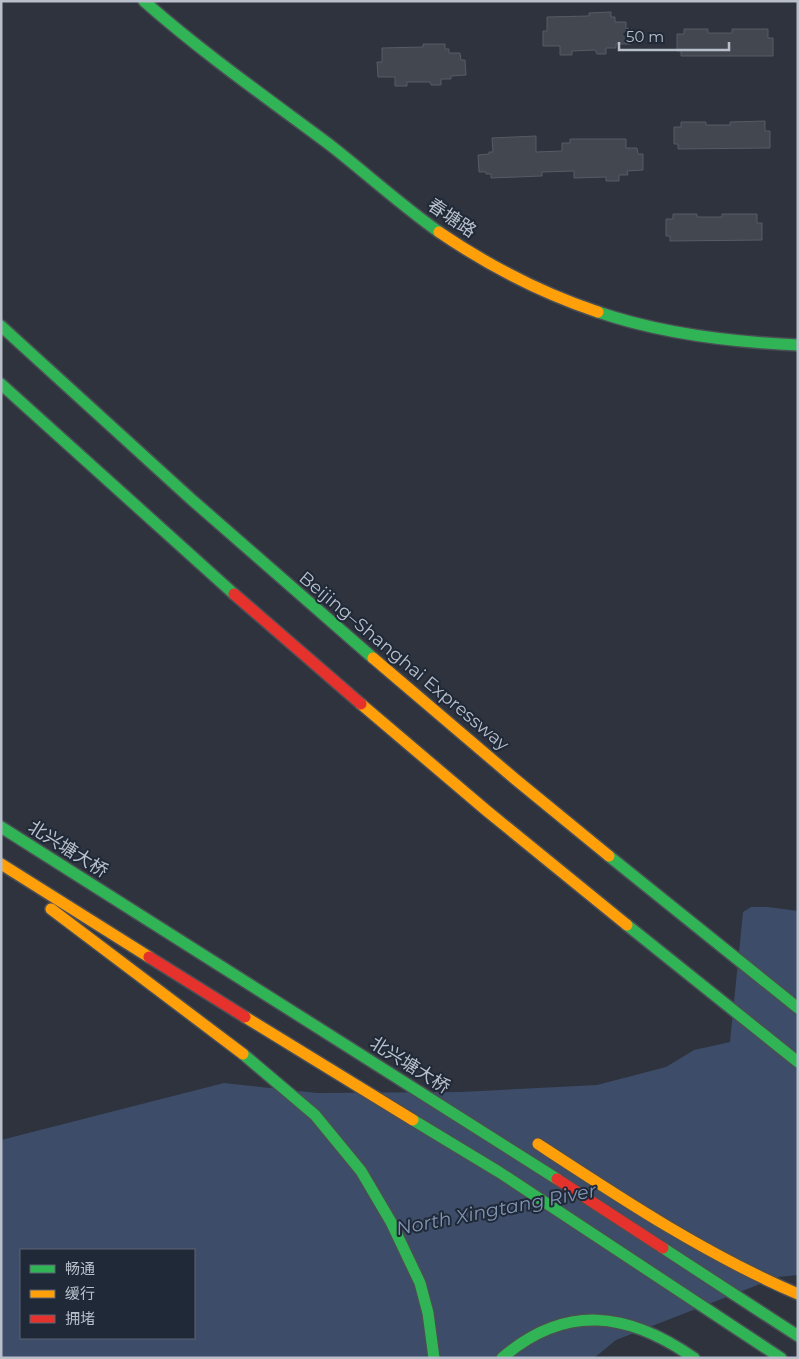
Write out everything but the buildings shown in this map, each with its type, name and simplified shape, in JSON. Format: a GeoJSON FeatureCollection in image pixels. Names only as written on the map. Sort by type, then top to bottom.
{"type":"FeatureCollection","features":[{"type":"Feature","properties":{"kind":"main road","name":"春塘路"},"geometry":{"type":"LineString","coordinates":[[144,1],[229,72],[325,142],[404,206],[475,255],[505,273],[565,300],[595,311],[670,332],[751,343],[798,345]]}},
{"type":"Feature","properties":{"kind":"main road"},"geometry":{"type":"LineString","coordinates":[[157,13],[165,3]]}},
{"type":"Feature","properties":{"kind":"main road","name":"春塘路"},"geometry":{"type":"LineString","coordinates":[[287,99],[453,232],[500,263],[543,283],[599,305],[668,325],[725,333],[798,338]]}},
{"type":"Feature","properties":{"kind":"main road","name":"Beijing–Shanghai Expressway"},"geometry":{"type":"LineString","coordinates":[[1,326],[109,426],[282,580],[516,780],[798,1008]]}},
{"type":"Feature","properties":{"kind":"main road"},"geometry":{"type":"LineString","coordinates":[[1,384],[252,610],[488,812],[798,1062]]}},
{"type":"Feature","properties":{"kind":"main road"},"geometry":{"type":"LineString","coordinates":[[1,827],[292,998]]}},
{"type":"Feature","properties":{"kind":"main road","name":"北兴塘大桥"},"geometry":{"type":"LineString","coordinates":[[1,827],[479,1128],[798,1336]]}},
{"type":"Feature","properties":{"kind":"main road"},"geometry":{"type":"LineString","coordinates":[[1,864],[213,998],[500,1172],[781,1358]]}},
{"type":"Feature","properties":{"kind":"main road"},"geometry":{"type":"LineString","coordinates":[[1,871],[239,1052],[315,1116],[361,1171],[391,1222],[406,1258],[420,1283],[428,1313],[434,1358]]}},
{"type":"Feature","properties":{"kind":"main road"},"geometry":{"type":"LineString","coordinates":[[524,1136],[736,1266],[798,1294]]}},
{"type":"Feature","properties":{"kind":"main road"},"geometry":{"type":"LineString","coordinates":[[673,1229],[744,1281]]}},
{"type":"Feature","properties":{"kind":"main road"},"geometry":{"type":"LineString","coordinates":[[406,1258],[411,1293]]}},
{"type":"Feature","properties":{"kind":"main road"},"geometry":{"type":"LineString","coordinates":[[502,1358],[512,1348],[542,1331],[579,1320],[614,1321],[649,1332],[676,1345],[694,1358]]}},
{"type":"Feature","properties":{"kind":"water","name":"North Xingtang River"},"geometry":{"type":"Polygon","coordinates":[[[751,907],[798,911],[798,1275],[778,1277],[616,1340],[594,1358],[1,1358],[1,1140],[224,1083],[317,1093],[460,1092],[597,1085],[666,1067],[694,1050],[730,1042],[743,912],[751,907]]]}},
{"type":"Feature","properties":{"kind":"traffic: fast"},"geometry":{"type":"LineString","coordinates":[[144,1],[212,57],[330,145],[439,232]]}},
{"type":"Feature","properties":{"kind":"traffic: fast"},"geometry":{"type":"LineString","coordinates":[[598,312],[622,320],[696,336],[798,345]]}},
{"type":"Feature","properties":{"kind":"traffic: fast"},"geometry":{"type":"LineString","coordinates":[[1,326],[191,499],[373,658]]}},
{"type":"Feature","properties":{"kind":"traffic: fast"},"geometry":{"type":"LineString","coordinates":[[1,384],[234,594]]}},
{"type":"Feature","properties":{"kind":"traffic: fast"},"geometry":{"type":"LineString","coordinates":[[1,827],[557,1179]]}},
{"type":"Feature","properties":{"kind":"traffic: fast"},"geometry":{"type":"LineString","coordinates":[[609,856],[798,1008]]}},
{"type":"Feature","properties":{"kind":"traffic: fast"},"geometry":{"type":"LineString","coordinates":[[627,925],[798,1062]]}},
{"type":"Feature","properties":{"kind":"traffic: fast"},"geometry":{"type":"LineString","coordinates":[[243,1054],[315,1115],[361,1171],[391,1222],[420,1283],[428,1313],[434,1358]]}},
{"type":"Feature","properties":{"kind":"traffic: fast"},"geometry":{"type":"LineString","coordinates":[[413,1120],[499,1172],[781,1358]]}},
{"type":"Feature","properties":{"kind":"traffic: fast"},"geometry":{"type":"LineString","coordinates":[[663,1248],[798,1336]]}},
{"type":"Feature","properties":{"kind":"traffic: fast"},"geometry":{"type":"LineString","coordinates":[[502,1358],[526,1340],[550,1328],[573,1322],[597,1320],[621,1323],[645,1331],[694,1358]]}},
{"type":"Feature","properties":{"kind":"traffic: slow"},"geometry":{"type":"LineString","coordinates":[[439,232],[516,278],[577,305],[598,312]]}},
{"type":"Feature","properties":{"kind":"traffic: slow"},"geometry":{"type":"LineString","coordinates":[[373,658],[609,856]]}},
{"type":"Feature","properties":{"kind":"traffic: slow"},"geometry":{"type":"LineString","coordinates":[[361,704],[487,811],[627,925]]}},
{"type":"Feature","properties":{"kind":"traffic: slow"},"geometry":{"type":"LineString","coordinates":[[1,864],[149,957]]}},
{"type":"Feature","properties":{"kind":"traffic: slow"},"geometry":{"type":"LineString","coordinates":[[51,909],[243,1054]]}},
{"type":"Feature","properties":{"kind":"traffic: slow"},"geometry":{"type":"LineString","coordinates":[[245,1017],[413,1120]]}},
{"type":"Feature","properties":{"kind":"traffic: slow"},"geometry":{"type":"LineString","coordinates":[[538,1144],[665,1225],[730,1261],[798,1294]]}},
{"type":"Feature","properties":{"kind":"traffic: jam"},"geometry":{"type":"LineString","coordinates":[[234,594],[361,704]]}},
{"type":"Feature","properties":{"kind":"traffic: jam"},"geometry":{"type":"LineString","coordinates":[[149,957],[245,1017]]}},
{"type":"Feature","properties":{"kind":"traffic: jam"},"geometry":{"type":"LineString","coordinates":[[557,1179],[663,1248]]}}]}
